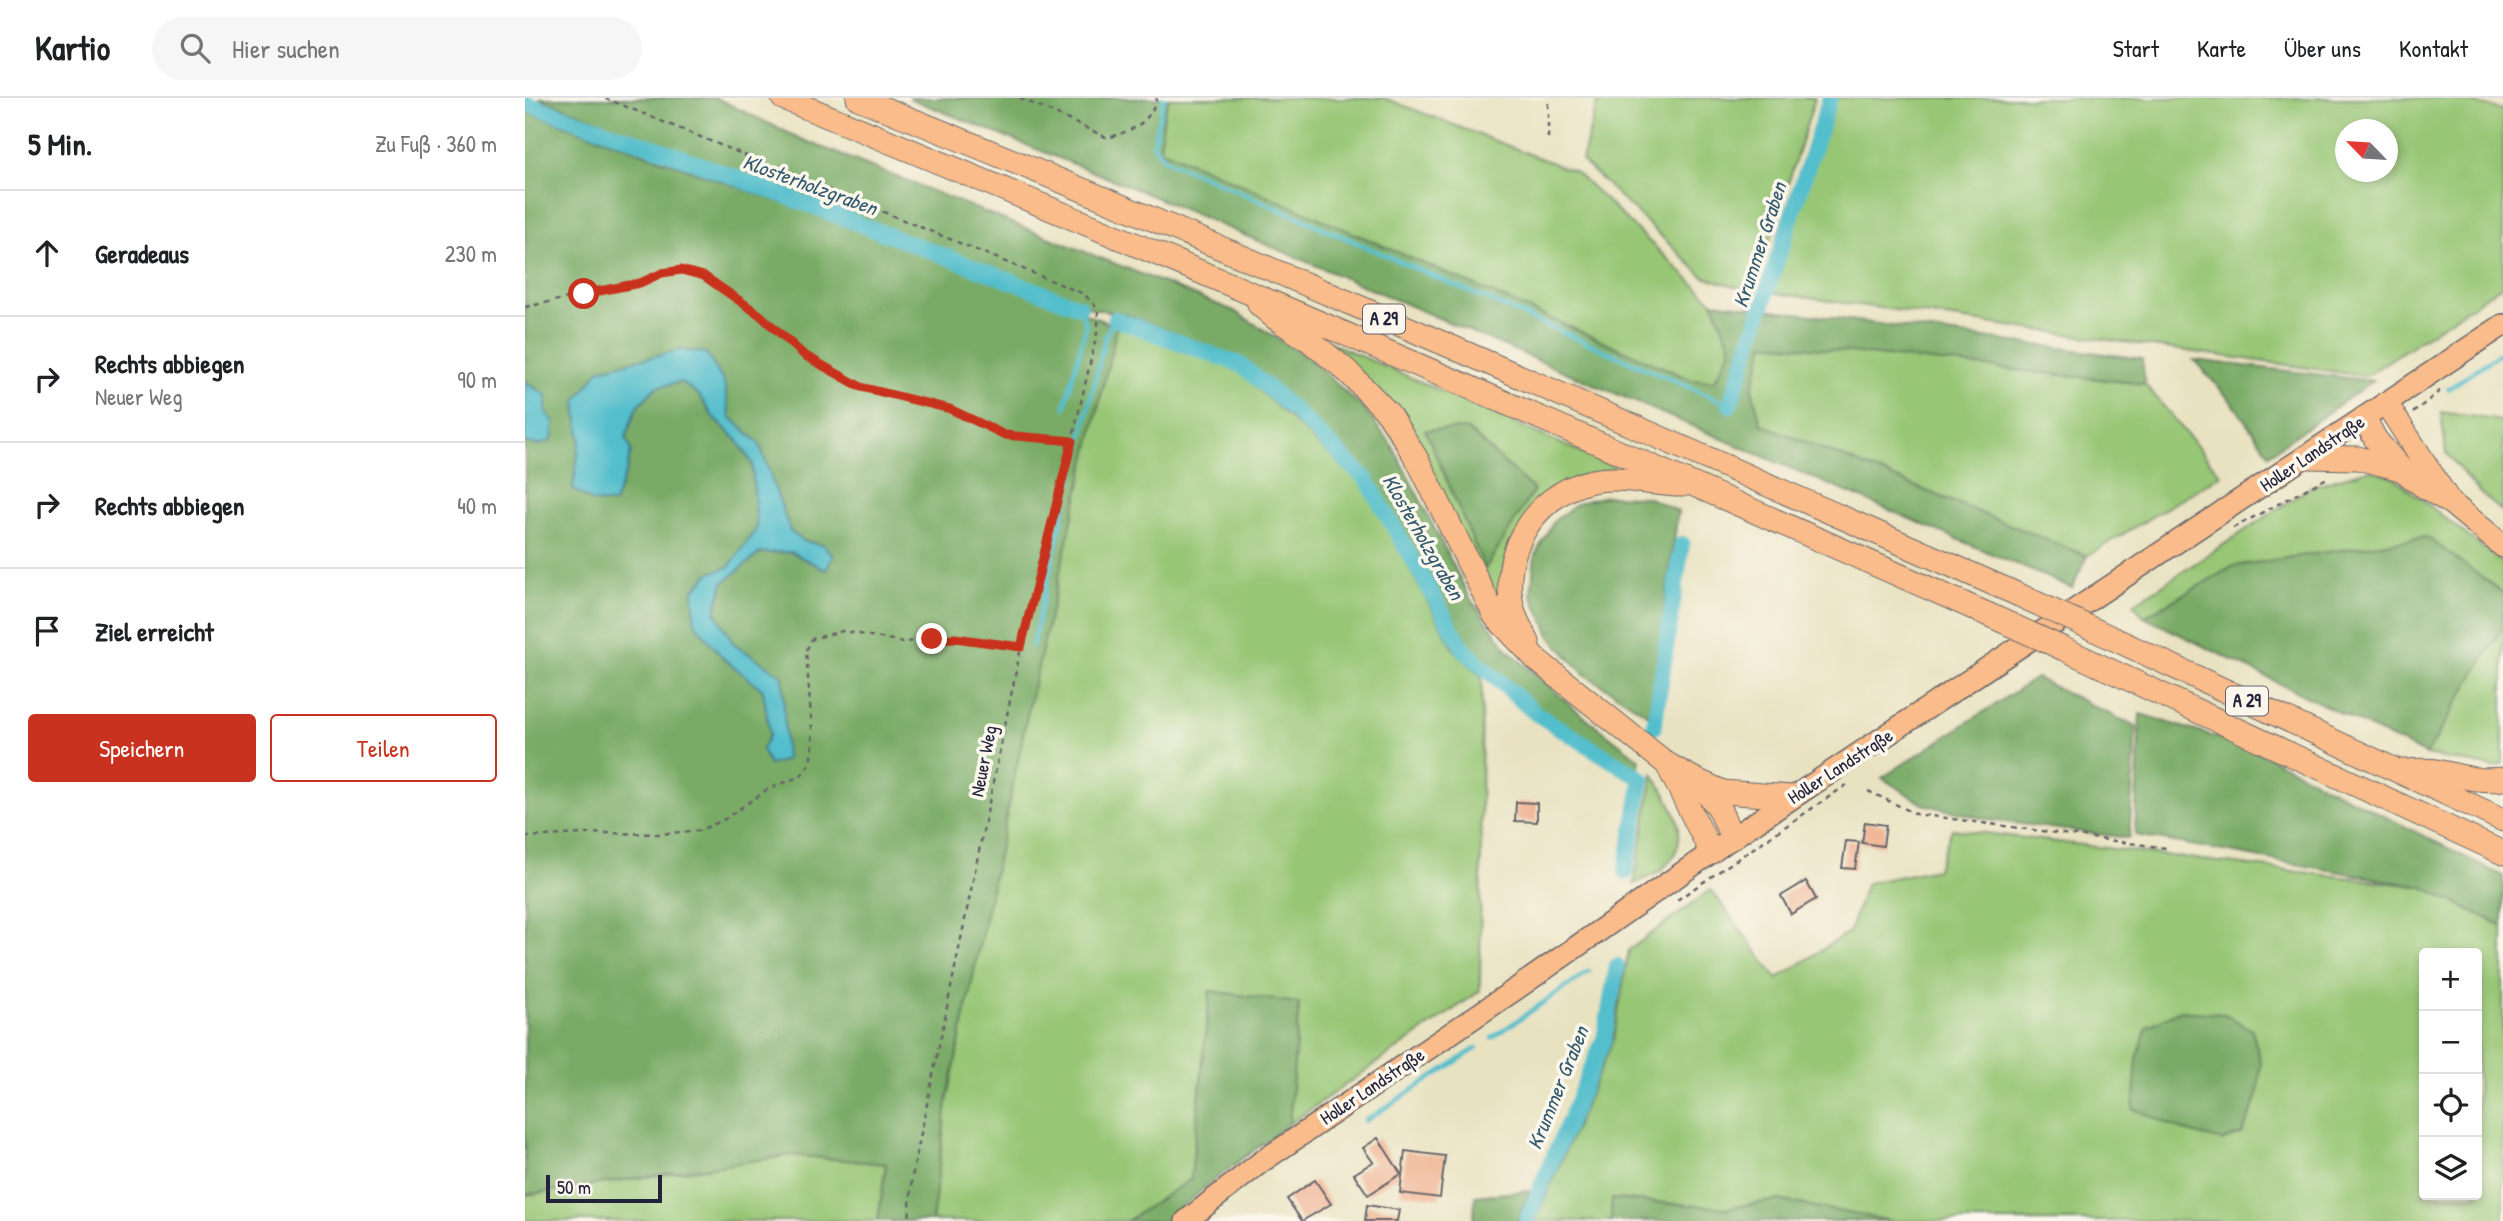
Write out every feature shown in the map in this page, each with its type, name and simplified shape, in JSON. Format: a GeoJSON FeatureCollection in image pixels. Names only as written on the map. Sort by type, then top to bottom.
{"type":"FeatureCollection","features":[{"type":"Feature","properties":{"kind":"highway","name":"A 29"},"geometry":{"type":"LineString","coordinates":[[783,98],[1241,288],[1697,485],[2064,649],[2503,853]]}},
{"type":"Feature","properties":{"kind":"highway","name":"A 29"},"geometry":{"type":"LineString","coordinates":[[858,98],[1017,162],[1684,447],[2019,595],[2503,820]]}},
{"type":"Feature","properties":{"kind":"highway"},"geometry":{"type":"LineString","coordinates":[[1241,288],[1275,318],[1310,341],[1347,371],[1389,414],[1418,461],[1496,616],[1537,660],[1667,764],[1696,780],[1723,792],[1792,797]]}},
{"type":"Feature","properties":{"kind":"highway"},"geometry":{"type":"LineString","coordinates":[[2386,403],[2451,503]]}},
{"type":"Feature","properties":{"kind":"highway"},"geometry":{"type":"LineString","coordinates":[[2364,418],[2376,440],[2401,469],[2451,503],[2503,545]]}},
{"type":"Feature","properties":{"kind":"highway"},"geometry":{"type":"LineString","coordinates":[[2305,457],[2358,458],[2401,469]]}},
{"type":"Feature","properties":{"kind":"highway"},"geometry":{"type":"LineString","coordinates":[[1537,660],[1515,618],[1510,575],[1518,540],[1528,522],[1558,496],[1590,482],[1627,479],[1663,485],[1697,485]]}},
{"type":"Feature","properties":{"kind":"highway"},"geometry":{"type":"LineString","coordinates":[[1667,764],[1711,852]]}},
{"type":"Feature","properties":{"kind":"highway"},"geometry":{"type":"LineString","coordinates":[[2398,771],[2435,771],[2481,781],[2503,779]]}},
{"type":"Feature","properties":{"kind":"highway"},"geometry":{"type":"LineString","coordinates":[[1696,780],[1719,808],[1732,838]]}},
{"type":"Feature","properties":{"kind":"main road","name":"Holler Landstraße"},"geometry":{"type":"LineString","coordinates":[[1186,1221],[1261,1162],[1711,852],[2503,326]]}},
{"type":"Feature","properties":{"kind":"path","name":"Neuer Weg"},"geometry":{"type":"LineString","coordinates":[[605,98],[1084,294],[1098,309],[1098,329],[1021,647],[912,1177],[909,1221]]}},
{"type":"Feature","properties":{"kind":"path"},"geometry":{"type":"LineString","coordinates":[[1020,98],[1108,138],[1138,128],[1157,98]]}},
{"type":"Feature","properties":{"kind":"path"},"geometry":{"type":"LineString","coordinates":[[1548,98],[1548,138]]}},
{"type":"Feature","properties":{"kind":"path"},"geometry":{"type":"LineString","coordinates":[[525,307],[640,283],[662,273],[681,270],[704,276],[725,289],[760,315],[804,355],[861,387],[950,409],[1005,435],[1072,441]]}},
{"type":"Feature","properties":{"kind":"path"},"geometry":{"type":"LineString","coordinates":[[2399,423],[2443,388]]}},
{"type":"Feature","properties":{"kind":"path"},"geometry":{"type":"LineString","coordinates":[[2231,530],[2332,476]]}},
{"type":"Feature","properties":{"kind":"path"},"geometry":{"type":"LineString","coordinates":[[525,837],[607,833],[661,834],[701,830],[725,819],[768,789],[801,776],[810,763],[813,743],[806,651],[812,639],[843,631],[902,642],[955,638],[1021,647]]}},
{"type":"Feature","properties":{"kind":"path"},"geometry":{"type":"LineString","coordinates":[[1672,904],[1854,780]]}},
{"type":"Feature","properties":{"kind":"path"},"geometry":{"type":"LineString","coordinates":[[1868,791],[1916,814],[2167,848]]}},
{"type":"Feature","properties":{"kind":"green space"},"geometry":{"type":"Polygon","coordinates":[[[539,98],[716,98],[801,139],[1234,311],[1308,358],[1364,409],[1393,447],[1470,598],[1508,650],[1576,710],[1640,760],[1637,773],[1539,709],[1467,644],[1370,474],[1247,361],[1124,314],[1091,308],[539,98]]]}},
{"type":"Feature","properties":{"kind":"green space"},"geometry":{"type":"Polygon","coordinates":[[[909,98],[1169,98],[1164,112],[1160,149],[1692,380],[1715,381],[1731,348],[1713,302],[2142,359],[2145,384],[1765,343],[1752,389],[1761,424],[2087,556],[2072,588],[1136,189],[909,98]]]}},
{"type":"Feature","properties":{"kind":"green space"},"geometry":{"type":"Polygon","coordinates":[[[1169,98],[1384,98],[1576,172],[1713,302],[1731,348],[1715,381],[1692,380],[1159,149],[1164,112],[1169,98]]]}},
{"type":"Feature","properties":{"kind":"green space"},"geometry":{"type":"Polygon","coordinates":[[[1613,98],[1815,98],[1754,292],[1704,277],[1582,161],[1597,103],[1613,98]]]}},
{"type":"Feature","properties":{"kind":"green space"},"geometry":{"type":"Polygon","coordinates":[[[1837,98],[2452,98],[2503,110],[2503,285],[2366,376],[1773,293],[1837,98]]]}},
{"type":"Feature","properties":{"kind":"green space"},"geometry":{"type":"Polygon","coordinates":[[[525,111],[859,230],[1117,326],[1030,701],[947,1102],[932,1221],[878,1221],[886,1164],[791,1155],[525,1195],[525,442],[539,445],[546,412],[546,395],[525,382],[525,111]],[[706,353],[576,401],[580,439],[573,489],[614,503],[627,469],[631,450],[626,437],[636,408],[656,387],[681,381],[699,395],[713,417],[737,440],[752,463],[757,528],[729,567],[710,573],[693,591],[723,658],[763,689],[770,734],[769,765],[782,676],[733,643],[715,611],[723,583],[759,553],[791,552],[826,570],[824,545],[803,541],[790,531],[759,443],[730,417],[724,382],[706,353]]]}},
{"type":"Feature","properties":{"kind":"green space"},"geometry":{"type":"Polygon","coordinates":[[[1117,326],[1236,369],[1363,485],[1455,651],[1482,677],[1480,991],[1289,1124],[1299,1004],[1210,991],[1191,1179],[1127,1221],[932,1221],[947,1102],[1030,701],[1117,326]]]}},
{"type":"Feature","properties":{"kind":"green space"},"geometry":{"type":"Polygon","coordinates":[[[1322,339],[1615,467],[1614,473],[1537,500],[1506,609],[1481,574],[1458,528],[1322,339]]]}},
{"type":"Feature","properties":{"kind":"green space"},"geometry":{"type":"Polygon","coordinates":[[[1765,342],[2145,384],[2221,475],[2087,556],[1761,424],[1752,389],[1765,342]]]}},
{"type":"Feature","properties":{"kind":"green space"},"geometry":{"type":"Polygon","coordinates":[[[2194,360],[2373,381],[2269,454],[2231,401],[2194,360]]]}},
{"type":"Feature","properties":{"kind":"green space"},"geometry":{"type":"Polygon","coordinates":[[[2441,412],[2503,421],[2503,512],[2480,493],[2446,453],[2441,412]]]}},
{"type":"Feature","properties":{"kind":"green space"},"geometry":{"type":"Polygon","coordinates":[[[1467,429],[1534,490],[1485,569],[1425,430],[1467,429]]]}},
{"type":"Feature","properties":{"kind":"green space"},"geometry":{"type":"Polygon","coordinates":[[[2368,470],[2392,476],[2503,564],[2503,593],[2426,537],[2234,566],[2144,617],[2134,604],[2312,486],[2368,470]]]}},
{"type":"Feature","properties":{"kind":"green space"},"geometry":{"type":"Polygon","coordinates":[[[1606,496],[1647,497],[1678,511],[1650,716],[1583,673],[1551,637],[1531,594],[1535,555],[1554,521],[1578,503],[1606,496]]]}},
{"type":"Feature","properties":{"kind":"green space"},"geometry":{"type":"Polygon","coordinates":[[[2427,537],[2503,593],[2503,626],[2426,755],[2144,617],[2234,566],[2427,537]]]}},
{"type":"Feature","properties":{"kind":"green space"},"geometry":{"type":"Polygon","coordinates":[[[2503,626],[2503,764],[2494,767],[2426,755],[2503,626]]]}},
{"type":"Feature","properties":{"kind":"green space"},"geometry":{"type":"Polygon","coordinates":[[[2036,678],[2136,727],[2129,838],[1990,820],[1923,804],[1882,778],[2036,678]]]}},
{"type":"Feature","properties":{"kind":"green space"},"geometry":{"type":"Polygon","coordinates":[[[2140,714],[2248,747],[2503,876],[2503,926],[2423,887],[2135,835],[2140,714]]]}},
{"type":"Feature","properties":{"kind":"green space"},"geometry":{"type":"Polygon","coordinates":[[[1653,774],[1674,811],[1679,836],[1677,848],[1671,860],[1659,872],[1634,884],[1653,774]]]}},
{"type":"Feature","properties":{"kind":"green space"},"geometry":{"type":"Polygon","coordinates":[[[1952,829],[2423,887],[2503,926],[2503,1221],[1893,1221],[1778,1200],[1727,1208],[1612,1199],[1611,1221],[1535,1221],[1613,1040],[1629,950],[1711,890],[1777,979],[1849,932],[1867,883],[1937,869],[1952,829]]]}},
{"type":"Feature","properties":{"kind":"green space"},"geometry":{"type":"Polygon","coordinates":[[[1210,991],[1299,1003],[1289,1124],[1214,1180],[1165,1221],[1127,1221],[1191,1179],[1210,991]]]}},
{"type":"Feature","properties":{"kind":"green space"},"geometry":{"type":"Polygon","coordinates":[[[2178,1011],[2225,1014],[2252,1030],[2261,1062],[2257,1098],[2242,1134],[2222,1141],[2188,1132],[2133,1109],[2137,1059],[2147,1027],[2178,1011]]]}},
{"type":"Feature","properties":{"kind":"green space"},"geometry":{"type":"Polygon","coordinates":[[[791,1155],[886,1164],[878,1221],[525,1221],[525,1195],[791,1155]]]}},
{"type":"Feature","properties":{"kind":"green space"},"geometry":{"type":"Polygon","coordinates":[[[1529,1191],[1517,1221],[1474,1221],[1475,1196],[1529,1191]]]}},
{"type":"Feature","properties":{"kind":"green space"},"geometry":{"type":"Polygon","coordinates":[[[1612,1199],[1727,1208],[1778,1200],[1892,1221],[1611,1221],[1612,1199]]]}},
{"type":"Feature","properties":{"kind":"water"},"geometry":{"type":"Polygon","coordinates":[[[680,350],[706,353],[724,382],[730,417],[759,443],[790,531],[803,541],[824,545],[833,556],[826,570],[791,552],[760,553],[723,583],[715,611],[733,643],[783,676],[786,760],[769,765],[762,749],[770,734],[763,690],[723,658],[695,623],[693,591],[710,573],[729,567],[757,528],[752,463],[737,440],[713,417],[699,395],[681,382],[656,387],[636,408],[626,437],[631,450],[627,469],[614,503],[593,502],[573,489],[580,439],[576,401],[600,369],[680,350]]]}},
{"type":"Feature","properties":{"kind":"water"},"geometry":{"type":"Polygon","coordinates":[[[525,382],[546,395],[546,412],[554,421],[552,440],[538,445],[525,442],[525,382]]]}},
{"type":"Feature","properties":{"kind":"building"},"geometry":{"type":"Polygon","coordinates":[[[1516,802],[1537,803],[1537,822],[1515,821],[1516,802]]]}},
{"type":"Feature","properties":{"kind":"building"},"geometry":{"type":"Polygon","coordinates":[[[1865,822],[1886,825],[1883,846],[1862,843],[1865,822]]]}},
{"type":"Feature","properties":{"kind":"building"},"geometry":{"type":"Polygon","coordinates":[[[1846,841],[1859,842],[1855,869],[1842,868],[1846,841]]]}},
{"type":"Feature","properties":{"kind":"building"},"geometry":{"type":"Polygon","coordinates":[[[1806,881],[1816,899],[1791,914],[1781,896],[1806,881]]]}},
{"type":"Feature","properties":{"kind":"building"},"geometry":{"type":"Polygon","coordinates":[[[1378,1138],[1401,1174],[1368,1195],[1354,1174],[1373,1162],[1363,1148],[1378,1138]]]}},
{"type":"Feature","properties":{"kind":"building"},"geometry":{"type":"Polygon","coordinates":[[[1405,1151],[1445,1156],[1440,1198],[1400,1193],[1405,1151]]]}},
{"type":"Feature","properties":{"kind":"building"},"geometry":{"type":"Polygon","coordinates":[[[1315,1180],[1331,1204],[1302,1221],[1287,1199],[1315,1180]]]}},
{"type":"Feature","properties":{"kind":"building"},"geometry":{"type":"Polygon","coordinates":[[[1367,1205],[1399,1210],[1397,1221],[1365,1221],[1367,1205]]]}},
{"type":"Feature","properties":{"kind":"waterway"},"geometry":{"type":"LineString","coordinates":[[1164,98],[1153,144],[1164,159],[1730,405]]}},
{"type":"Feature","properties":{"kind":"waterway","name":"Krummer Graben"},"geometry":{"type":"LineString","coordinates":[[1730,405],[1830,98]]}},
{"type":"Feature","properties":{"kind":"waterway","name":"Klosterholzgraben"},"geometry":{"type":"LineString","coordinates":[[525,103],[665,151],[1080,307]]}},
{"type":"Feature","properties":{"kind":"waterway"},"geometry":{"type":"LineString","coordinates":[[1065,407],[1086,326],[1080,307]]}},
{"type":"Feature","properties":{"kind":"waterway"},"geometry":{"type":"LineString","coordinates":[[1032,646],[1106,334],[1115,319]]}},
{"type":"Feature","properties":{"kind":"waterway","name":"Klosterholzgraben"},"geometry":{"type":"LineString","coordinates":[[1115,319],[1241,365],[1288,405],[1367,480],[1464,650],[1535,713],[1642,779],[1626,872]]}},
{"type":"Feature","properties":{"kind":"waterway"},"geometry":{"type":"LineString","coordinates":[[2448,389],[2499,354]]}},
{"type":"Feature","properties":{"kind":"waterway","name":"Krummer Graben"},"geometry":{"type":"LineString","coordinates":[[1654,727],[1682,544]]}},
{"type":"Feature","properties":{"kind":"waterway","name":"Krummer Graben"},"geometry":{"type":"LineString","coordinates":[[1526,1221],[1604,1039],[1617,966]]}},
{"type":"Feature","properties":{"kind":"waterway"},"geometry":{"type":"LineString","coordinates":[[1492,1038],[1589,971]]}},
{"type":"Feature","properties":{"kind":"waterway"},"geometry":{"type":"LineString","coordinates":[[1365,1121],[1477,1048]]}},
{"type":"Feature","properties":{"kind":"route"},"geometry":{"type":"LineString","coordinates":[[584,294],[640,283],[662,273],[681,270],[704,276],[760,315],[804,355],[861,387],[950,409],[1005,435],[1072,441],[1021,647],[955,638],[932,639]]}}]}
